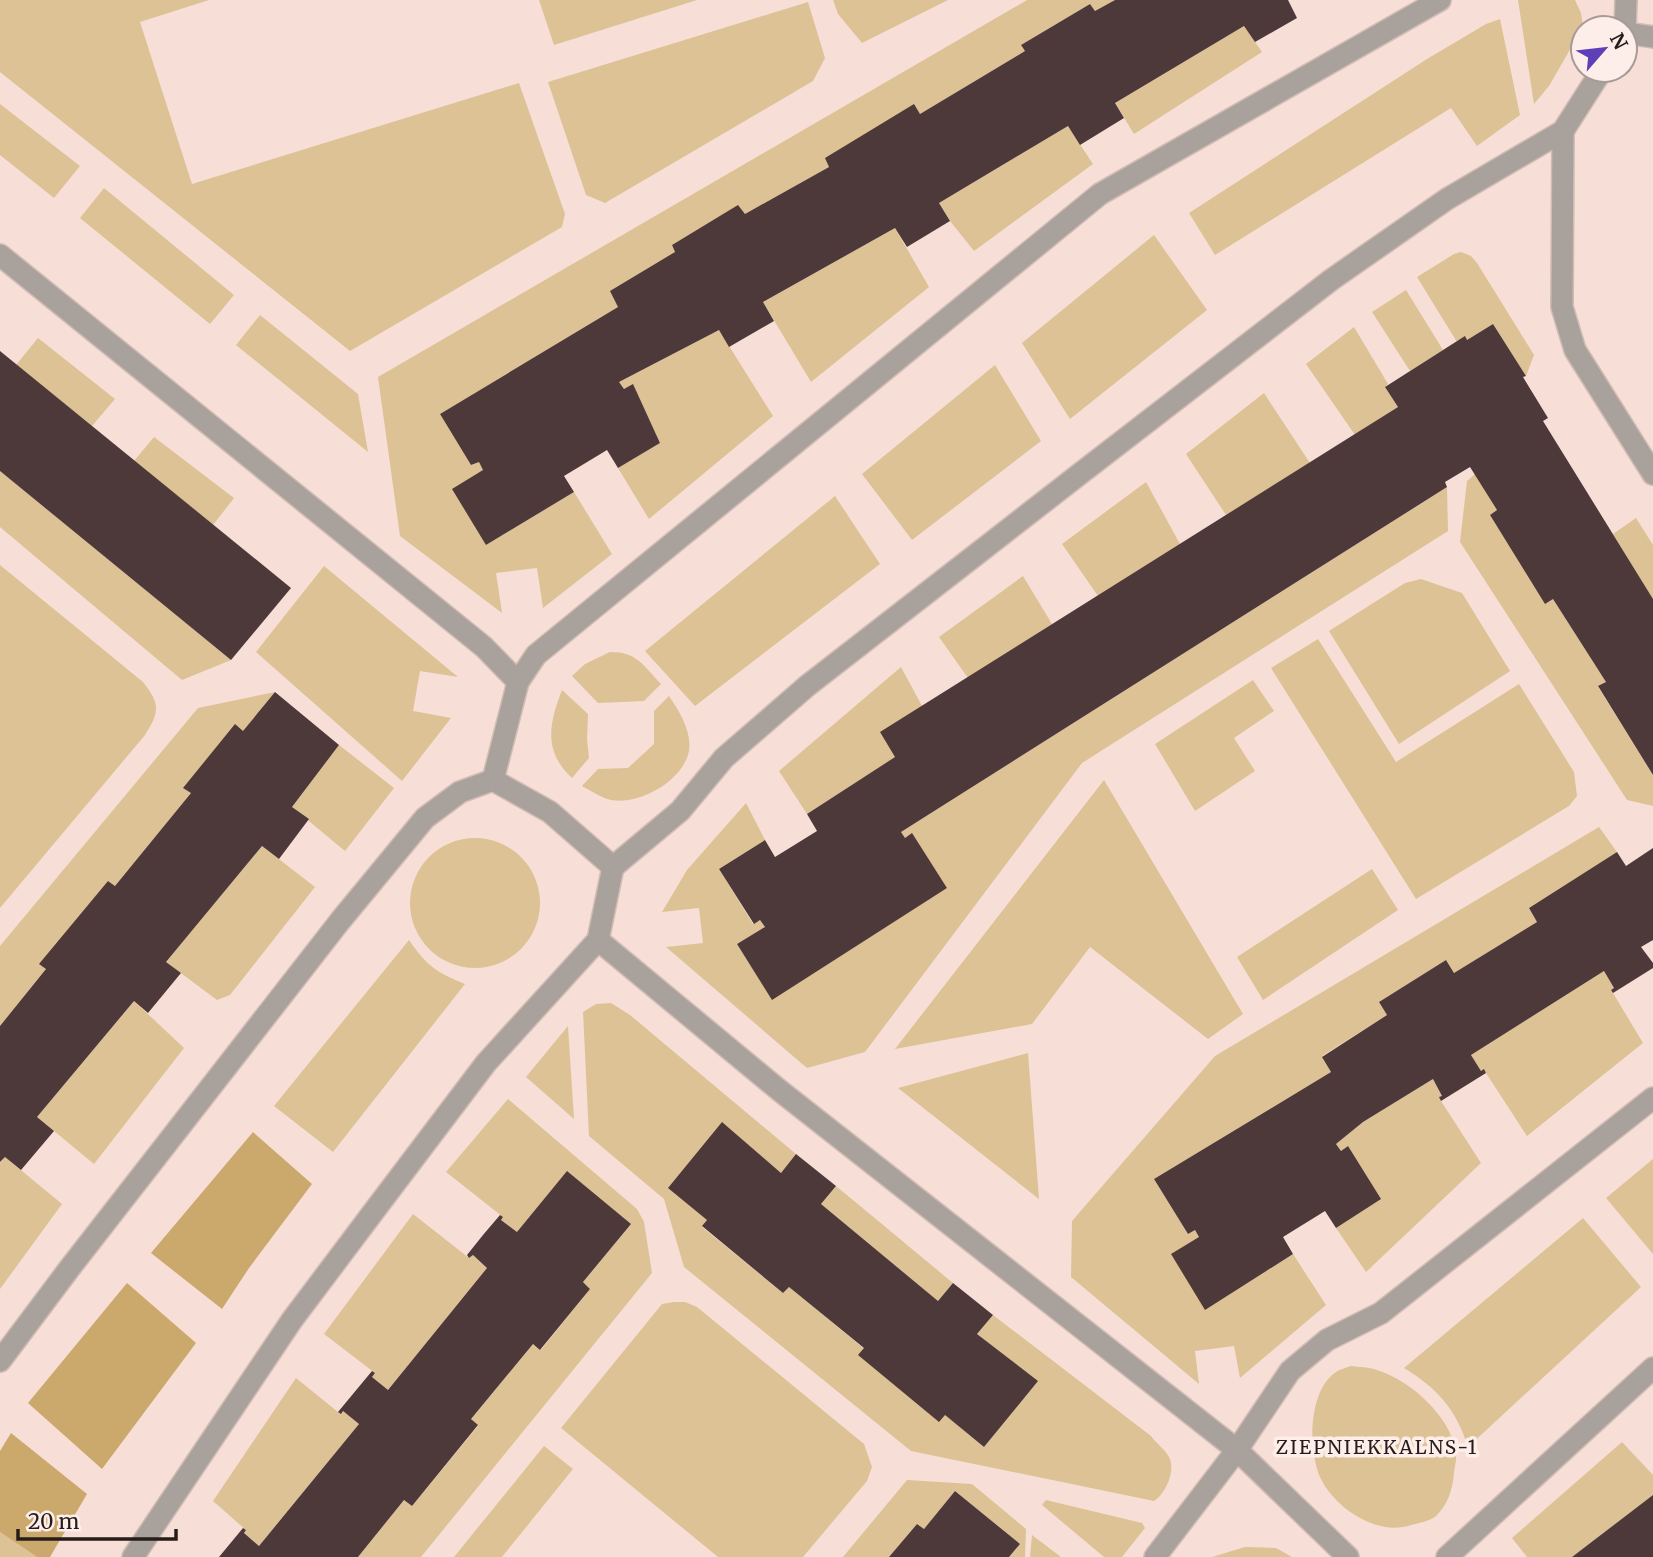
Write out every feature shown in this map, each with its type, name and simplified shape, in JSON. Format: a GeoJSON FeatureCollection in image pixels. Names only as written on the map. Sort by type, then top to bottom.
{"type":"FeatureCollection","features":[{"type":"Feature","properties":{"kind":"street"},"geometry":{"type":"LineString","coordinates":[[493,780],[518,682],[536,656],[1100,194],[1440,0]]}},
{"type":"Feature","properties":{"kind":"street"},"geometry":{"type":"LineString","coordinates":[[133,1557],[292,1320],[371,1215],[486,1063],[598,940],[613,867],[680,811],[724,758],[807,686],[1331,280],[1447,199],[1563,131],[1593,84]]}},
{"type":"Feature","properties":{"kind":"street"},"geometry":{"type":"LineString","coordinates":[[1563,131],[1562,307],[1575,350],[1653,474]]}},
{"type":"Feature","properties":{"kind":"street"},"geometry":{"type":"LineString","coordinates":[[0,255],[473,639],[518,682]]}},
{"type":"Feature","properties":{"kind":"street"},"geometry":{"type":"LineString","coordinates":[[0,1361],[76,1259],[332,932],[425,818],[460,792],[493,780],[550,812],[613,867]]}},
{"type":"Feature","properties":{"kind":"street"},"geometry":{"type":"LineString","coordinates":[[598,940],[779,1090],[1237,1450],[1349,1557]]}},
{"type":"Feature","properties":{"kind":"street"},"geometry":{"type":"LineString","coordinates":[[1155,1557],[1237,1450],[1290,1371],[1327,1340],[1381,1314],[1653,1098]]}},
{"type":"Feature","properties":{"kind":"street"},"geometry":{"type":"LineString","coordinates":[[1447,1557],[1653,1368]]}},
{"type":"Feature","properties":{"kind":"shaded area"},"geometry":{"type":"Polygon","coordinates":[[[0,0],[209,0],[140,22],[192,184],[519,83],[565,214],[562,227],[350,351],[0,72],[0,0]]]}},
{"type":"Feature","properties":{"kind":"shaded area"},"geometry":{"type":"Polygon","coordinates":[[[539,0],[697,0],[554,45],[539,0]]]}},
{"type":"Feature","properties":{"kind":"shaded area"},"geometry":{"type":"Polygon","coordinates":[[[833,0],[948,0],[862,43],[838,14],[833,0]]]}},
{"type":"Feature","properties":{"kind":"shaded area"},"geometry":{"type":"Polygon","coordinates":[[[1027,0],[1115,0],[1095,11],[1090,4],[1021,45],[1025,51],[920,114],[914,105],[826,158],[829,167],[745,214],[738,206],[672,245],[675,252],[618,307],[440,414],[471,465],[479,462],[483,470],[486,545],[574,492],[612,554],[543,608],[537,568],[496,573],[502,613],[400,536],[378,377],[1027,0]]]}},
{"type":"Feature","properties":{"kind":"shaded area"},"geometry":{"type":"Polygon","coordinates":[[[1518,0],[1575,0],[1581,14],[1569,14],[1569,51],[1549,86],[1534,104],[1518,0]]]}},
{"type":"Feature","properties":{"kind":"shaded area"},"geometry":{"type":"Polygon","coordinates":[[[808,2],[825,58],[813,81],[605,203],[586,195],[548,82],[808,2]]]}},
{"type":"Feature","properties":{"kind":"shaded area"},"geometry":{"type":"Polygon","coordinates":[[[1500,19],[1520,115],[1477,146],[1451,108],[1215,255],[1189,213],[1427,59],[1486,24],[1500,19]]]}},
{"type":"Feature","properties":{"kind":"shaded area"},"geometry":{"type":"Polygon","coordinates":[[[1244,26],[1262,52],[1134,134],[1115,103],[1244,26]]]}},
{"type":"Feature","properties":{"kind":"shaded area"},"geometry":{"type":"Polygon","coordinates":[[[0,104],[80,166],[54,198],[0,155],[0,104]]]}},
{"type":"Feature","properties":{"kind":"shaded area"},"geometry":{"type":"Polygon","coordinates":[[[1068,126],[1093,164],[974,251],[939,203],[1068,126]]]}},
{"type":"Feature","properties":{"kind":"shaded area"},"geometry":{"type":"Polygon","coordinates":[[[104,188],[234,295],[210,324],[80,218],[104,188]]]}},
{"type":"Feature","properties":{"kind":"shaded area"},"geometry":{"type":"Polygon","coordinates":[[[895,228],[929,287],[811,382],[763,302],[895,228]]]}},
{"type":"Feature","properties":{"kind":"shaded area"},"geometry":{"type":"Polygon","coordinates":[[[1154,235],[1207,310],[1070,419],[1022,343],[1154,235]]]}},
{"type":"Feature","properties":{"kind":"shaded area"},"geometry":{"type":"Polygon","coordinates":[[[1461,252],[1471,256],[1477,263],[1534,355],[1526,376],[1493,324],[1467,340],[1457,342],[1417,277],[1461,252]]]}},
{"type":"Feature","properties":{"kind":"shaded area"},"geometry":{"type":"Polygon","coordinates":[[[1406,290],[1443,350],[1410,371],[1372,312],[1406,290]]]}},
{"type":"Feature","properties":{"kind":"shaded area"},"geometry":{"type":"Polygon","coordinates":[[[260,315],[358,394],[368,452],[236,345],[260,315]]]}},
{"type":"Feature","properties":{"kind":"shaded area"},"geometry":{"type":"Polygon","coordinates":[[[1354,327],[1388,384],[1385,387],[1398,407],[1355,435],[1306,364],[1354,327]]]}},
{"type":"Feature","properties":{"kind":"shaded area"},"geometry":{"type":"Polygon","coordinates":[[[719,330],[773,416],[649,519],[618,468],[660,443],[633,385],[624,389],[619,382],[719,330]]]}},
{"type":"Feature","properties":{"kind":"shaded area"},"geometry":{"type":"Polygon","coordinates":[[[38,338],[115,399],[92,426],[16,365],[38,338]]]}},
{"type":"Feature","properties":{"kind":"shaded area"},"geometry":{"type":"Polygon","coordinates":[[[995,365],[1041,441],[912,540],[862,474],[995,365]]]}},
{"type":"Feature","properties":{"kind":"shaded area"},"geometry":{"type":"Polygon","coordinates":[[[1264,393],[1310,463],[1226,515],[1186,454],[1264,393]]]}},
{"type":"Feature","properties":{"kind":"shaded area"},"geometry":{"type":"Polygon","coordinates":[[[154,437],[234,498],[213,525],[134,461],[154,437]]]}},
{"type":"Feature","properties":{"kind":"shaded area"},"geometry":{"type":"Polygon","coordinates":[[[0,471],[231,660],[182,680],[0,527],[0,471]]]}},
{"type":"Feature","properties":{"kind":"shaded area"},"geometry":{"type":"Polygon","coordinates":[[[1475,474],[1497,510],[1490,515],[1545,603],[1553,599],[1606,682],[1598,687],[1653,775],[1653,806],[1627,800],[1460,542],[1467,481],[1475,474]]]}},
{"type":"Feature","properties":{"kind":"shaded area"},"geometry":{"type":"Polygon","coordinates":[[[1146,482],[1180,544],[1098,596],[1062,544],[1146,482]]]}},
{"type":"Feature","properties":{"kind":"shaded area"},"geometry":{"type":"Polygon","coordinates":[[[1447,487],[1448,531],[1082,763],[865,1052],[807,1068],[666,947],[703,943],[699,908],[662,912],[687,870],[746,803],[765,840],[719,869],[753,924],[760,920],[765,927],[737,944],[772,999],[947,888],[912,834],[905,838],[901,832],[1447,487]]]}},
{"type":"Feature","properties":{"kind":"shaded area"},"geometry":{"type":"Polygon","coordinates":[[[835,496],[880,564],[695,706],[645,651],[835,496]]]}},
{"type":"Feature","properties":{"kind":"shaded area"},"geometry":{"type":"Polygon","coordinates":[[[1636,518],[1653,545],[1653,599],[1613,534],[1636,518]]]}},
{"type":"Feature","properties":{"kind":"shaded area"},"geometry":{"type":"Polygon","coordinates":[[[0,565],[143,682],[153,696],[156,708],[145,735],[0,908],[0,565]]]}},
{"type":"Feature","properties":{"kind":"shaded area"},"geometry":{"type":"Polygon","coordinates":[[[324,566],[458,677],[420,671],[413,711],[451,718],[402,781],[256,652],[324,566]]]}},
{"type":"Feature","properties":{"kind":"shaded area"},"geometry":{"type":"Polygon","coordinates":[[[1023,576],[1052,624],[968,678],[939,637],[1023,576]]]}},
{"type":"Feature","properties":{"kind":"shaded area"},"geometry":{"type":"Polygon","coordinates":[[[1421,579],[1462,593],[1510,671],[1399,744],[1329,631],[1405,583],[1421,579]]]}},
{"type":"Feature","properties":{"kind":"shaded area"},"geometry":{"type":"Polygon","coordinates":[[[1318,639],[1396,762],[1519,684],[1574,772],[1577,796],[1569,806],[1416,899],[1271,668],[1318,639]]]}},
{"type":"Feature","properties":{"kind":"shaded area"},"geometry":{"type":"Polygon","coordinates":[[[610,652],[633,657],[661,684],[644,701],[598,703],[572,676],[585,664],[610,652]]]}},
{"type":"Feature","properties":{"kind":"shaded area"},"geometry":{"type":"Polygon","coordinates":[[[901,667],[922,706],[895,757],[807,814],[779,771],[901,667]]]}},
{"type":"Feature","properties":{"kind":"shaded area"},"geometry":{"type":"Polygon","coordinates":[[[1253,680],[1274,711],[1234,738],[1255,771],[1195,811],[1155,744],[1253,680]]]}},
{"type":"Feature","properties":{"kind":"shaded area"},"geometry":{"type":"Polygon","coordinates":[[[562,690],[588,714],[589,758],[572,778],[556,758],[551,737],[554,714],[562,690]]]}},
{"type":"Feature","properties":{"kind":"shaded area"},"geometry":{"type":"Polygon","coordinates":[[[275,692],[243,731],[235,725],[191,793],[115,886],[108,881],[46,969],[0,1026],[0,946],[198,708],[275,692]]]}},
{"type":"Feature","properties":{"kind":"shaded area"},"geometry":{"type":"Polygon","coordinates":[[[669,696],[681,715],[689,736],[689,751],[678,772],[659,789],[635,799],[622,801],[608,799],[582,786],[598,769],[628,768],[654,744],[654,711],[669,696]]]}},
{"type":"Feature","properties":{"kind":"shaded area"},"geometry":{"type":"Polygon","coordinates":[[[339,745],[394,788],[345,851],[292,807],[339,745]]]}},
{"type":"Feature","properties":{"kind":"shaded area"},"geometry":{"type":"Polygon","coordinates":[[[1104,780],[1243,1014],[1208,1039],[1090,947],[1032,1024],[895,1049],[1104,780]]]}},
{"type":"Feature","properties":{"kind":"shaded area"},"geometry":{"type":"Polygon","coordinates":[[[1599,827],[1617,852],[1529,908],[1537,922],[1454,973],[1446,960],[1379,1002],[1387,1015],[1322,1056],[1331,1072],[1154,1179],[1188,1234],[1195,1230],[1199,1237],[1205,1309],[1293,1254],[1326,1305],[1240,1378],[1234,1346],[1195,1351],[1199,1384],[1071,1277],[1072,1221],[1215,1056],[1599,827]]]}},
{"type":"Feature","properties":{"kind":"shaded area"},"geometry":{"type":"Polygon","coordinates":[[[475,838],[500,843],[521,857],[535,878],[540,903],[535,928],[521,949],[500,963],[475,968],[450,963],[429,949],[415,928],[410,903],[415,878],[429,857],[450,843],[475,838]]]}},
{"type":"Feature","properties":{"kind":"shaded area"},"geometry":{"type":"Polygon","coordinates":[[[262,846],[315,887],[230,995],[217,1000],[166,962],[262,846]]]}},
{"type":"Feature","properties":{"kind":"shaded area"},"geometry":{"type":"Polygon","coordinates":[[[1372,869],[1398,910],[1263,1000],[1237,957],[1372,869]]]}},
{"type":"Feature","properties":{"kind":"shaded area"},"geometry":{"type":"Polygon","coordinates":[[[409,940],[433,967],[465,984],[333,1152],[274,1106],[409,940]]]}},
{"type":"Feature","properties":{"kind":"shaded area"},"geometry":{"type":"Polygon","coordinates":[[[1604,971],[1614,988],[1611,990],[1643,1043],[1527,1136],[1484,1070],[1481,1071],[1471,1055],[1604,971]]]}},
{"type":"Feature","properties":{"kind":"shaded area"},"geometry":{"type":"Polygon","coordinates":[[[134,1001],[184,1048],[94,1164],[37,1117],[134,1001]]]}},
{"type":"Feature","properties":{"kind":"shaded area"},"geometry":{"type":"Polygon","coordinates":[[[611,1003],[630,1015],[796,1154],[781,1173],[723,1123],[707,1220],[702,1227],[783,1293],[789,1287],[984,1447],[1037,1381],[977,1334],[993,1315],[1151,1436],[1164,1450],[1170,1459],[1171,1470],[1168,1483],[1158,1498],[1154,1501],[911,1451],[684,1267],[664,1199],[589,1136],[583,1012],[596,1004],[611,1003]]]}},
{"type":"Feature","properties":{"kind":"shaded area"},"geometry":{"type":"Polygon","coordinates":[[[568,1026],[574,1119],[526,1077],[568,1026]]]}},
{"type":"Feature","properties":{"kind":"shaded area"},"geometry":{"type":"Polygon","coordinates":[[[1028,1053],[1039,1199],[898,1088],[1028,1053]]]}},
{"type":"Feature","properties":{"kind":"shaded area"},"geometry":{"type":"Polygon","coordinates":[[[1433,1079],[1442,1096],[1441,1101],[1481,1163],[1366,1272],[1336,1228],[1348,1146],[1341,1151],[1336,1144],[1363,1122],[1433,1079]]]}},
{"type":"Feature","properties":{"kind":"shaded area"},"geometry":{"type":"Polygon","coordinates":[[[508,1099],[637,1209],[644,1222],[652,1273],[421,1557],[358,1557],[404,1500],[412,1506],[478,1426],[471,1419],[533,1344],[541,1350],[590,1289],[583,1282],[631,1224],[517,1232],[501,1220],[503,1217],[446,1172],[508,1099]]]}},
{"type":"Feature","properties":{"kind":"shaded area"},"geometry":{"type":"Polygon","coordinates":[[[253,1132],[312,1184],[222,1309],[151,1253],[253,1132]]]}},
{"type":"Feature","properties":{"kind":"shaded area"},"geometry":{"type":"Polygon","coordinates":[[[5,1157],[62,1204],[0,1289],[0,1163],[5,1157]]]}},
{"type":"Feature","properties":{"kind":"shaded area"},"geometry":{"type":"Polygon","coordinates":[[[1653,1159],[1653,1254],[1606,1198],[1653,1159]]]}},
{"type":"Feature","properties":{"kind":"shaded area"},"geometry":{"type":"Polygon","coordinates":[[[836,1186],[953,1283],[938,1301],[821,1204],[836,1186]]]}},
{"type":"Feature","properties":{"kind":"shaded area"},"geometry":{"type":"Polygon","coordinates":[[[413,1214],[469,1258],[473,1255],[487,1268],[388,1390],[372,1377],[375,1373],[324,1334],[413,1214]]]}},
{"type":"Feature","properties":{"kind":"shaded area"},"geometry":{"type":"Polygon","coordinates":[[[1583,1218],[1641,1287],[1468,1447],[1458,1421],[1444,1401],[1426,1383],[1404,1368],[1583,1218]]]}},
{"type":"Feature","properties":{"kind":"shaded area"},"geometry":{"type":"Polygon","coordinates":[[[127,1283],[196,1343],[102,1469],[28,1403],[127,1283]]]}},
{"type":"Feature","properties":{"kind":"shaded area"},"geometry":{"type":"Polygon","coordinates":[[[685,1302],[697,1307],[864,1444],[872,1467],[867,1481],[803,1557],[718,1557],[561,1428],[662,1304],[685,1302]]]}},
{"type":"Feature","properties":{"kind":"shaded area"},"geometry":{"type":"Polygon","coordinates":[[[1351,1366],[1374,1369],[1402,1382],[1427,1401],[1446,1425],[1456,1451],[1456,1462],[1449,1496],[1434,1518],[1398,1528],[1371,1523],[1346,1509],[1335,1499],[1320,1477],[1312,1436],[1315,1406],[1327,1381],[1338,1371],[1351,1366]]]}},
{"type":"Feature","properties":{"kind":"shaded area"},"geometry":{"type":"Polygon","coordinates":[[[296,1378],[338,1412],[341,1414],[343,1411],[359,1424],[259,1546],[244,1533],[246,1530],[213,1501],[296,1378]]]}},
{"type":"Feature","properties":{"kind":"shaded area"},"geometry":{"type":"Polygon","coordinates":[[[11,1433],[87,1494],[50,1557],[37,1557],[0,1532],[0,1451],[11,1433]]]}},
{"type":"Feature","properties":{"kind":"shaded area"},"geometry":{"type":"Polygon","coordinates":[[[1622,1442],[1653,1475],[1653,1495],[1572,1557],[1527,1557],[1512,1538],[1622,1442]]]}},
{"type":"Feature","properties":{"kind":"shaded area"},"geometry":{"type":"Polygon","coordinates":[[[544,1446],[573,1469],[502,1557],[454,1557],[544,1446]]]}},
{"type":"Feature","properties":{"kind":"shaded area"},"geometry":{"type":"Polygon","coordinates":[[[907,1480],[972,1484],[1026,1529],[1025,1557],[1009,1557],[1020,1544],[955,1491],[924,1529],[917,1524],[889,1557],[843,1557],[907,1480]]]}},
{"type":"Feature","properties":{"kind":"shaded area"},"geometry":{"type":"Polygon","coordinates":[[[1046,1500],[1142,1523],[1145,1528],[1122,1557],[1104,1557],[1042,1505],[1046,1500]]]}},
{"type":"Feature","properties":{"kind":"shaded area"},"geometry":{"type":"Polygon","coordinates":[[[0,1532],[37,1557],[0,1557],[0,1532]]]}},
{"type":"Feature","properties":{"kind":"shaded area"},"geometry":{"type":"Polygon","coordinates":[[[1032,1535],[1061,1557],[1030,1557],[1032,1535]]]}},
{"type":"Feature","properties":{"kind":"shaded area"},"geometry":{"type":"Polygon","coordinates":[[[1245,1547],[1276,1548],[1292,1557],[1212,1557],[1245,1547]]]}},
{"type":"Feature","properties":{"kind":"building"},"geometry":{"type":"Polygon","coordinates":[[[1115,0],[1288,0],[1297,18],[1255,42],[1244,26],[1115,103],[1124,118],[1080,145],[1068,126],[939,203],[950,221],[907,247],[895,228],[763,302],[774,321],[729,347],[719,330],[619,382],[624,389],[633,384],[660,443],[618,468],[607,450],[564,476],[574,492],[486,545],[452,489],[483,470],[479,462],[471,465],[440,414],[618,307],[610,291],[675,252],[672,245],[738,205],[745,214],[829,167],[825,158],[914,104],[920,114],[1025,51],[1021,45],[1090,4],[1095,11],[1115,0]]]}},
{"type":"Feature","properties":{"kind":"building"},"geometry":{"type":"Polygon","coordinates":[[[1493,324],[1526,376],[1523,377],[1548,418],[1543,421],[1653,599],[1653,775],[1598,686],[1606,682],[1553,599],[1545,604],[1490,515],[1497,510],[1470,467],[1445,482],[1447,487],[901,832],[905,838],[912,833],[947,888],[772,1000],[737,944],[765,927],[760,920],[754,924],[719,869],[765,840],[775,857],[817,831],[807,814],[895,757],[880,732],[1398,407],[1385,387],[1465,336],[1467,340],[1493,324]]]}},
{"type":"Feature","properties":{"kind":"building"},"geometry":{"type":"Polygon","coordinates":[[[0,351],[291,588],[231,660],[0,471],[0,351]]]}},
{"type":"Feature","properties":{"kind":"building"},"geometry":{"type":"Polygon","coordinates":[[[275,692],[339,745],[292,807],[309,819],[279,859],[262,846],[166,962],[181,973],[148,1013],[134,1001],[37,1117],[54,1131],[21,1170],[5,1157],[0,1162],[0,1026],[46,969],[39,964],[108,881],[115,886],[191,793],[183,788],[235,724],[243,731],[275,692]]]}},
{"type":"Feature","properties":{"kind":"building"},"geometry":{"type":"Polygon","coordinates":[[[1653,848],[1653,940],[1641,947],[1653,963],[1653,968],[1613,993],[1611,990],[1614,988],[1604,971],[1471,1055],[1481,1071],[1484,1069],[1486,1073],[1441,1101],[1439,1097],[1442,1096],[1433,1079],[1363,1122],[1336,1144],[1341,1151],[1348,1146],[1381,1199],[1336,1228],[1325,1211],[1283,1237],[1293,1254],[1205,1310],[1171,1254],[1199,1237],[1195,1230],[1188,1234],[1154,1179],[1331,1072],[1322,1057],[1387,1015],[1379,1002],[1446,960],[1454,973],[1537,922],[1529,908],[1617,852],[1626,866],[1653,848]]]}},
{"type":"Feature","properties":{"kind":"building"},"geometry":{"type":"Polygon","coordinates":[[[722,1122],[781,1173],[796,1154],[836,1186],[821,1204],[938,1301],[953,1283],[993,1315],[977,1334],[1038,1381],[984,1447],[945,1415],[939,1422],[858,1355],[864,1348],[789,1287],[783,1293],[702,1226],[707,1220],[668,1188],[722,1122]]]}},
{"type":"Feature","properties":{"kind":"building"},"geometry":{"type":"Polygon","coordinates":[[[567,1171],[631,1224],[583,1282],[590,1289],[540,1350],[533,1344],[471,1419],[478,1425],[412,1506],[404,1500],[358,1557],[219,1557],[243,1528],[246,1530],[244,1533],[259,1546],[359,1424],[343,1411],[341,1414],[338,1412],[372,1371],[375,1373],[372,1377],[388,1390],[487,1268],[473,1255],[469,1258],[467,1255],[483,1235],[500,1215],[503,1217],[501,1220],[517,1232],[567,1171]]]}},
{"type":"Feature","properties":{"kind":"building"},"geometry":{"type":"Polygon","coordinates":[[[955,1491],[1020,1544],[1009,1557],[889,1557],[917,1524],[924,1529],[955,1491]]]}},
{"type":"Feature","properties":{"kind":"building"},"geometry":{"type":"Polygon","coordinates":[[[1653,1495],[1653,1557],[1572,1557],[1653,1495]]]}},
{"type":"Feature","properties":{"kind":"district","name":"ZIEPNIEKKALNS-1"},"geometry":{"type":"Point","coordinates":[1377,1447]}}]}
